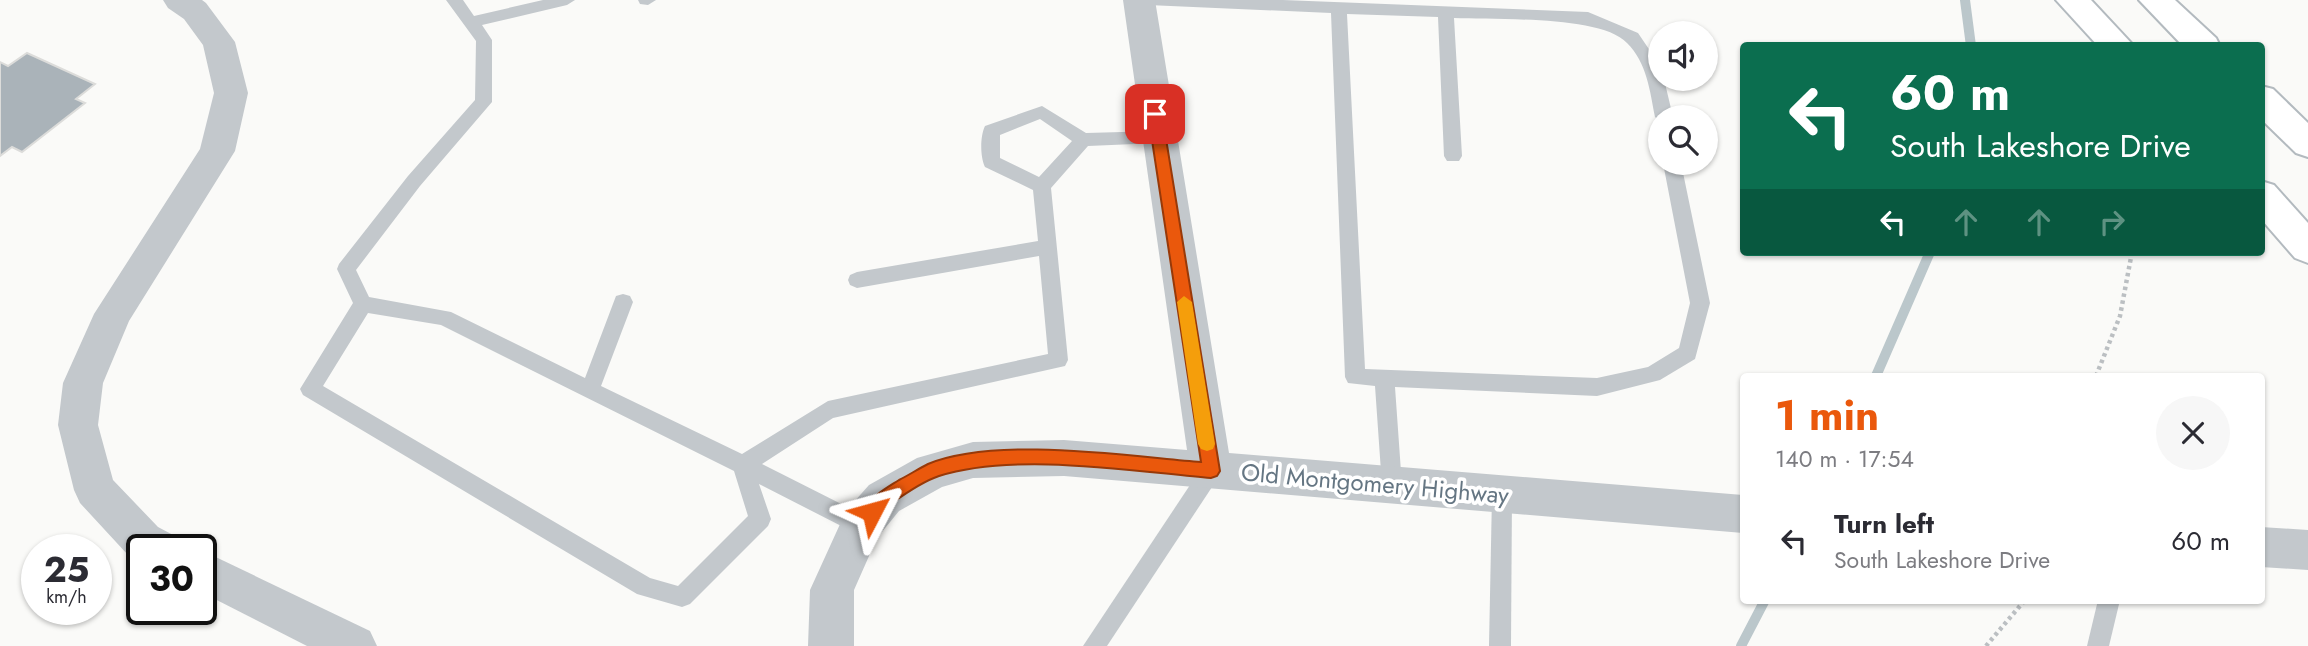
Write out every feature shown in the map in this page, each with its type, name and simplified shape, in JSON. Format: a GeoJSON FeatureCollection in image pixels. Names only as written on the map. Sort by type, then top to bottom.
{"type":"FeatureCollection","features":[{"type":"Feature","properties":{"kind":"main road"},"geometry":{"type":"LineString","coordinates":[[2072,0],[2114,42]]}},
{"type":"Feature","properties":{"kind":"main road"},"geometry":{"type":"LineString","coordinates":[[2155,0],[2200,42]]}},
{"type":"Feature","properties":{"kind":"main road"},"geometry":{"type":"LineString","coordinates":[[2265,102],[2308,144]]}},
{"type":"Feature","properties":{"kind":"main road"},"geometry":{"type":"LineString","coordinates":[[2265,200],[2308,248]]}},
{"type":"Feature","properties":{"kind":"street"},"geometry":{"type":"LineString","coordinates":[[136,534],[95,490],[78,425],[83,383],[113,314],[217,151],[220,140],[231,93],[219,42],[195,11],[179,0]]}},
{"type":"Feature","properties":{"kind":"street"},"geometry":{"type":"LineString","coordinates":[[1139,0],[1211,471]]}},
{"type":"Feature","properties":{"kind":"street","name":"Old Montgomery Highway"},"geometry":{"type":"LineString","coordinates":[[831,646],[832,590],[861,525],[884,498],[932,471],[973,460],[1064,458],[1740,514]]}},
{"type":"Feature","properties":{"kind":"street"},"geometry":{"type":"LineString","coordinates":[[2265,547],[2308,550]]}},
{"type":"Feature","properties":{"kind":"street"},"geometry":{"type":"LineString","coordinates":[[217,578],[354,646]]}},
{"type":"Feature","properties":{"kind":"lane"},"geometry":{"type":"LineString","coordinates":[[363,304],[346,270],[414,181],[483,102],[484,40],[454,0]]}},
{"type":"Feature","properties":{"kind":"lane"},"geometry":{"type":"LineString","coordinates":[[471,22],[567,0]]}},
{"type":"Feature","properties":{"kind":"lane"},"geometry":{"type":"LineString","coordinates":[[1148,0],[1588,18],[1632,37],[1654,70],[1661,105]]}},
{"type":"Feature","properties":{"kind":"lane"},"geometry":{"type":"LineString","coordinates":[[1339,8],[1354,377],[1597,387],[1653,373],[1688,352],[1700,303],[1674,175]]}},
{"type":"Feature","properties":{"kind":"lane"},"geometry":{"type":"LineString","coordinates":[[1446,12],[1453,156]]}},
{"type":"Feature","properties":{"kind":"lane"},"geometry":{"type":"LineString","coordinates":[[1042,186],[991,162],[991,131],[1042,112],[1083,140],[1158,137]]}},
{"type":"Feature","properties":{"kind":"lane"},"geometry":{"type":"LineString","coordinates":[[743,465],[828,410],[1058,360],[1042,186],[1083,140]]}},
{"type":"Feature","properties":{"kind":"lane"},"geometry":{"type":"LineString","coordinates":[[857,280],[1048,247]]}},
{"type":"Feature","properties":{"kind":"lane"},"geometry":{"type":"LineString","coordinates":[[590,390],[623,302]]}},
{"type":"Feature","properties":{"kind":"lane"},"geometry":{"type":"LineString","coordinates":[[363,304],[444,318],[861,525]]}},
{"type":"Feature","properties":{"kind":"lane"},"geometry":{"type":"LineString","coordinates":[[363,304],[310,389],[645,587],[682,597],[760,519],[743,465]]}},
{"type":"Feature","properties":{"kind":"lane"},"geometry":{"type":"LineString","coordinates":[[1384,378],[1392,486]]}},
{"type":"Feature","properties":{"kind":"lane"},"geometry":{"type":"LineString","coordinates":[[1094,646],[1211,471]]}},
{"type":"Feature","properties":{"kind":"lane"},"geometry":{"type":"LineString","coordinates":[[1500,646],[1502,495]]}},
{"type":"Feature","properties":{"kind":"lane"},"geometry":{"type":"LineString","coordinates":[[2098,646],[2108,604]]}},
{"type":"Feature","properties":{"kind":"path"},"geometry":{"type":"LineString","coordinates":[[2096,373],[2113,338],[2130,277],[2132,256]]}},
{"type":"Feature","properties":{"kind":"path"},"geometry":{"type":"LineString","coordinates":[[1986,646],[2022,604]]}},
{"type":"Feature","properties":{"kind":"building"},"geometry":{"type":"Polygon","coordinates":[[[27,53],[95,84],[76,99],[85,103],[22,152],[12,147],[0,156],[0,62],[8,66],[27,53]]]}},
{"type":"Feature","properties":{"kind":"waterway"},"geometry":{"type":"LineString","coordinates":[[1965,0],[1970,42]]}},
{"type":"Feature","properties":{"kind":"waterway"},"geometry":{"type":"LineString","coordinates":[[1877,373],[1928,256]]}},
{"type":"Feature","properties":{"kind":"waterway"},"geometry":{"type":"LineString","coordinates":[[1741,646],[1763,604]]}},
{"type":"Feature","properties":{"kind":"slow traffic"},"geometry":{"type":"LineString","coordinates":[[1184,302],[1207,444]]}},
{"type":"Feature","properties":{"kind":"route"},"geometry":{"type":"LineString","coordinates":[[872,512],[884,498],[932,471],[973,460],[1064,458],[1211,471],[1155,114]]}}]}
